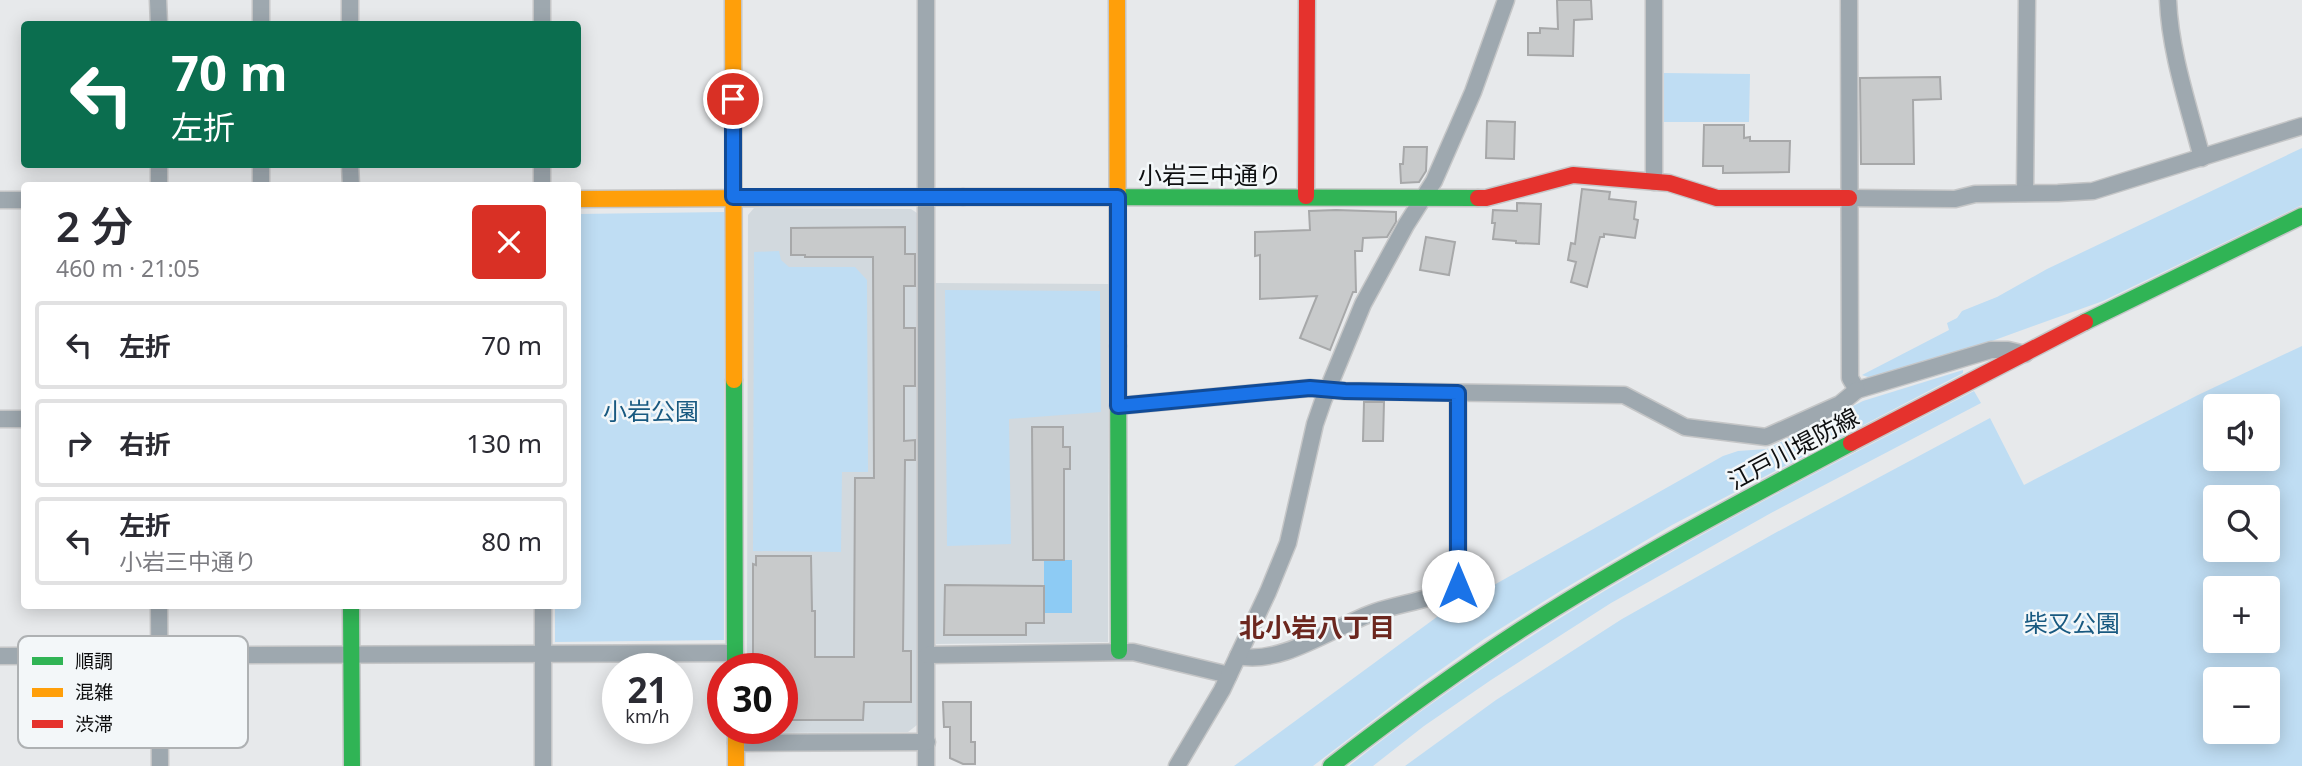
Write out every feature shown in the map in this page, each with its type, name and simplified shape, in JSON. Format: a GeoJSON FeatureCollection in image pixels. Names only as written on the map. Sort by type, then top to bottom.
{"type":"FeatureCollection","features":[{"type":"Feature","properties":{"kind":"street"},"geometry":{"type":"LineString","coordinates":[[159,0],[159,21]]}},
{"type":"Feature","properties":{"kind":"street"},"geometry":{"type":"LineString","coordinates":[[261,0],[261,21]]}},
{"type":"Feature","properties":{"kind":"street"},"geometry":{"type":"LineString","coordinates":[[350,0],[350,21]]}},
{"type":"Feature","properties":{"kind":"street"},"geometry":{"type":"LineString","coordinates":[[542,0],[542,21]]}},
{"type":"Feature","properties":{"kind":"street"},"geometry":{"type":"LineString","coordinates":[[733,0],[735,653]]}},
{"type":"Feature","properties":{"kind":"street"},"geometry":{"type":"LineString","coordinates":[[926,0],[926,766]]}},
{"type":"Feature","properties":{"kind":"street"},"geometry":{"type":"LineString","coordinates":[[1117,0],[1119,651]]}},
{"type":"Feature","properties":{"kind":"street"},"geometry":{"type":"LineString","coordinates":[[1306,196],[1307,0]]}},
{"type":"Feature","properties":{"kind":"street"},"geometry":{"type":"LineString","coordinates":[[1177,766],[1229,675],[1288,543],[1315,424],[1363,304],[1434,181],[1473,92],[1506,0]]}},
{"type":"Feature","properties":{"kind":"street"},"geometry":{"type":"LineString","coordinates":[[1654,0],[1654,182]]}},
{"type":"Feature","properties":{"kind":"street"},"geometry":{"type":"LineString","coordinates":[[1849,0],[1850,378],[1857,390]]}},
{"type":"Feature","properties":{"kind":"street"},"geometry":{"type":"LineString","coordinates":[[2025,193],[2027,0]]}},
{"type":"Feature","properties":{"kind":"street"},"geometry":{"type":"LineString","coordinates":[[2168,0],[2169,23],[2176,57],[2202,158]]}},
{"type":"Feature","properties":{"kind":"street"},"geometry":{"type":"LineString","coordinates":[[1849,198],[1955,199],[1975,194],[2092,191],[2302,126]]}},
{"type":"Feature","properties":{"kind":"street","name":"小岩三中通り"},"geometry":{"type":"LineString","coordinates":[[581,199],[1306,196],[1486,198],[1573,175],[1669,183],[1717,198],[1849,198]]}},
{"type":"Feature","properties":{"kind":"street"},"geometry":{"type":"LineString","coordinates":[[0,200],[21,200]]}},
{"type":"Feature","properties":{"kind":"street","name":"江戸川堤防線"},"geometry":{"type":"LineString","coordinates":[[1331,766],[1421,697],[1497,645],[1639,557],[1768,486],[2165,280],[2302,216]]}},
{"type":"Feature","properties":{"kind":"street"},"geometry":{"type":"LineString","coordinates":[[1118,406],[1310,388],[1624,395],[1685,427],[1766,437],[1840,404],[1857,390],[1990,349],[2025,354]]}},
{"type":"Feature","properties":{"kind":"street"},"geometry":{"type":"LineString","coordinates":[[1238,656],[1256,659],[1294,648],[1375,612],[1458,586],[1458,393]]}},
{"type":"Feature","properties":{"kind":"street"},"geometry":{"type":"LineString","coordinates":[[0,419],[21,419]]}},
{"type":"Feature","properties":{"kind":"street"},"geometry":{"type":"LineString","coordinates":[[159,609],[159,636]]}},
{"type":"Feature","properties":{"kind":"street"},"geometry":{"type":"LineString","coordinates":[[351,609],[352,766]]}},
{"type":"Feature","properties":{"kind":"street"},"geometry":{"type":"LineString","coordinates":[[543,609],[543,766]]}},
{"type":"Feature","properties":{"kind":"street"},"geometry":{"type":"LineString","coordinates":[[927,655],[1119,651],[1229,675]]}},
{"type":"Feature","properties":{"kind":"street"},"geometry":{"type":"LineString","coordinates":[[248,656],[543,655],[707,660]]}},
{"type":"Feature","properties":{"kind":"street"},"geometry":{"type":"LineString","coordinates":[[0,656],[18,656]]}},
{"type":"Feature","properties":{"kind":"street"},"geometry":{"type":"LineString","coordinates":[[798,738],[927,742]]}},
{"type":"Feature","properties":{"kind":"street"},"geometry":{"type":"LineString","coordinates":[[736,744],[736,766]]}},
{"type":"Feature","properties":{"kind":"street"},"geometry":{"type":"LineString","coordinates":[[160,748],[160,766]]}},
{"type":"Feature","properties":{"kind":"shaded area"},"geometry":{"type":"Polygon","coordinates":[[[754,208],[911,209],[917,213],[917,725],[908,732],[798,733],[798,653],[747,653],[748,215],[754,208]]]}},
{"type":"Feature","properties":{"kind":"shaded area"},"geometry":{"type":"Polygon","coordinates":[[[936,283],[1109,284],[1108,642],[936,644],[936,283]]]}},
{"type":"Feature","properties":{"kind":"green space"},"geometry":{"type":"Polygon","coordinates":[[[1664,73],[1750,74],[1749,122],[1664,122],[1664,73]]]}},
{"type":"Feature","properties":{"kind":"green space"},"geometry":{"type":"Polygon","coordinates":[[[2302,148],[2302,205],[2103,301],[1992,341],[1871,378],[1862,375],[1949,330],[1947,323],[1957,318],[1962,311],[1997,297],[2047,269],[2302,148]]]}},
{"type":"Feature","properties":{"kind":"green space","name":"小岩公園"},"geometry":{"type":"Polygon","coordinates":[[[724,212],[724,640],[555,642],[555,609],[581,609],[581,214],[724,212]]]}},
{"type":"Feature","properties":{"kind":"green space"},"geometry":{"type":"Polygon","coordinates":[[[779,251],[781,260],[789,267],[855,267],[867,280],[868,472],[842,472],[841,552],[753,551],[754,252],[779,251]]]}},
{"type":"Feature","properties":{"kind":"green space"},"geometry":{"type":"Polygon","coordinates":[[[945,290],[1100,291],[1101,412],[1009,419],[1011,544],[947,546],[945,290]]]}},
{"type":"Feature","properties":{"kind":"green space","name":"柴又公園"},"geometry":{"type":"Polygon","coordinates":[[[2302,346],[2302,766],[1405,766],[1496,700],[1622,619],[1775,533],[1990,418],[2024,485],[2198,395],[2302,346]]]}},
{"type":"Feature","properties":{"kind":"green space"},"geometry":{"type":"Polygon","coordinates":[[[1963,370],[1963,373],[1672,525],[1562,590],[1484,639],[1313,766],[1234,766],[1460,600],[1469,599],[1723,456],[1738,451],[1767,449],[1863,401],[1963,370]]]}},
{"type":"Feature","properties":{"kind":"green space"},"geometry":{"type":"Polygon","coordinates":[[[1974,391],[1981,403],[1771,513],[1611,603],[1491,680],[1424,726],[1373,766],[1349,766],[1497,659],[1652,563],[1812,475],[1974,391]]]}},
{"type":"Feature","properties":{"kind":"water"},"geometry":{"type":"Polygon","coordinates":[[[1044,560],[1072,560],[1072,613],[1044,613],[1044,560]]]}},
{"type":"Feature","properties":{"kind":"building"},"geometry":{"type":"Polygon","coordinates":[[[1557,0],[1591,0],[1592,19],[1574,20],[1573,56],[1528,55],[1528,33],[1540,33],[1540,28],[1558,29],[1557,0]]]}},
{"type":"Feature","properties":{"kind":"building"},"geometry":{"type":"Polygon","coordinates":[[[1940,77],[1941,99],[1913,100],[1914,164],[1861,164],[1860,78],[1940,77]]]}},
{"type":"Feature","properties":{"kind":"building"},"geometry":{"type":"Polygon","coordinates":[[[1487,121],[1515,122],[1514,159],[1486,158],[1487,121]]]}},
{"type":"Feature","properties":{"kind":"building"},"geometry":{"type":"Polygon","coordinates":[[[1704,125],[1744,125],[1744,138],[1750,137],[1750,141],[1790,141],[1789,172],[1723,173],[1723,166],[1703,166],[1704,125]]]}},
{"type":"Feature","properties":{"kind":"building"},"geometry":{"type":"Polygon","coordinates":[[[1404,147],[1427,147],[1426,171],[1419,182],[1401,183],[1400,164],[1403,164],[1404,147]]]}},
{"type":"Feature","properties":{"kind":"building"},"geometry":{"type":"Polygon","coordinates":[[[1582,189],[1610,192],[1609,199],[1636,202],[1634,219],[1638,220],[1635,238],[1604,234],[1604,237],[1600,237],[1587,287],[1571,282],[1576,262],[1568,260],[1571,243],[1575,244],[1582,189]]]}},
{"type":"Feature","properties":{"kind":"building"},"geometry":{"type":"Polygon","coordinates":[[[1517,203],[1541,204],[1539,244],[1493,239],[1493,210],[1517,211],[1517,203]]]}},
{"type":"Feature","properties":{"kind":"building"},"geometry":{"type":"Polygon","coordinates":[[[1309,211],[1396,212],[1396,222],[1387,237],[1363,238],[1362,251],[1355,251],[1356,292],[1353,292],[1330,350],[1300,338],[1317,296],[1260,299],[1260,255],[1255,256],[1255,232],[1310,230],[1309,211]]]}},
{"type":"Feature","properties":{"kind":"building"},"geometry":{"type":"Polygon","coordinates":[[[905,227],[905,254],[915,254],[915,286],[904,286],[904,328],[915,328],[915,386],[904,386],[904,441],[915,440],[915,460],[905,460],[903,651],[911,651],[911,702],[864,702],[863,720],[798,720],[798,653],[753,653],[753,564],[756,565],[756,556],[811,556],[815,657],[854,657],[855,478],[874,478],[873,257],[791,255],[791,228],[905,227]]]}},
{"type":"Feature","properties":{"kind":"building"},"geometry":{"type":"Polygon","coordinates":[[[1426,237],[1455,242],[1449,275],[1420,270],[1426,237]]]}},
{"type":"Feature","properties":{"kind":"building"},"geometry":{"type":"Polygon","coordinates":[[[1364,402],[1384,402],[1383,441],[1363,441],[1364,402]]]}},
{"type":"Feature","properties":{"kind":"building"},"geometry":{"type":"Polygon","coordinates":[[[1032,427],[1063,427],[1063,447],[1070,447],[1070,469],[1064,469],[1064,560],[1033,560],[1032,427]]]}},
{"type":"Feature","properties":{"kind":"building"},"geometry":{"type":"Polygon","coordinates":[[[945,585],[1044,586],[1044,623],[1026,623],[1026,635],[944,635],[945,585]]]}},
{"type":"Feature","properties":{"kind":"building"},"geometry":{"type":"Polygon","coordinates":[[[943,702],[971,702],[971,742],[975,742],[975,764],[963,764],[950,758],[950,727],[944,727],[943,702]]]}},
{"type":"Feature","properties":{"kind":"traffic: fast"},"geometry":{"type":"LineString","coordinates":[[963,197],[1478,198]]}},
{"type":"Feature","properties":{"kind":"traffic: fast"},"geometry":{"type":"LineString","coordinates":[[2085,322],[2302,216]]}},
{"type":"Feature","properties":{"kind":"traffic: fast"},"geometry":{"type":"LineString","coordinates":[[1118,346],[1119,651]]}},
{"type":"Feature","properties":{"kind":"traffic: fast"},"geometry":{"type":"LineString","coordinates":[[734,380],[735,653]]}},
{"type":"Feature","properties":{"kind":"traffic: fast"},"geometry":{"type":"LineString","coordinates":[[1331,766],[1449,679],[1562,604],[1685,533],[1851,443]]}},
{"type":"Feature","properties":{"kind":"traffic: fast"},"geometry":{"type":"LineString","coordinates":[[351,609],[352,766]]}},
{"type":"Feature","properties":{"kind":"traffic: slow"},"geometry":{"type":"LineString","coordinates":[[733,0],[734,380]]}},
{"type":"Feature","properties":{"kind":"traffic: slow"},"geometry":{"type":"LineString","coordinates":[[1117,0],[1118,346]]}},
{"type":"Feature","properties":{"kind":"traffic: slow"},"geometry":{"type":"LineString","coordinates":[[581,199],[963,197]]}},
{"type":"Feature","properties":{"kind":"traffic: slow"},"geometry":{"type":"LineString","coordinates":[[736,744],[736,766]]}},
{"type":"Feature","properties":{"kind":"traffic: jam"},"geometry":{"type":"LineString","coordinates":[[1306,196],[1307,0]]}},
{"type":"Feature","properties":{"kind":"traffic: jam"},"geometry":{"type":"LineString","coordinates":[[1478,198],[1573,175],[1669,183],[1717,198],[1849,198]]}},
{"type":"Feature","properties":{"kind":"traffic: jam"},"geometry":{"type":"LineString","coordinates":[[1851,443],[2085,322]]}},
{"type":"Feature","properties":{"kind":"district","name":"北小岩八丁目"},"geometry":{"type":"Point","coordinates":[1317,627]}},
{"type":"Feature","properties":{"kind":"route"},"geometry":{"type":"LineString","coordinates":[[733,99],[733,197],[1118,197],[1118,406],[1310,388],[1458,393],[1458,586]]}}]}
